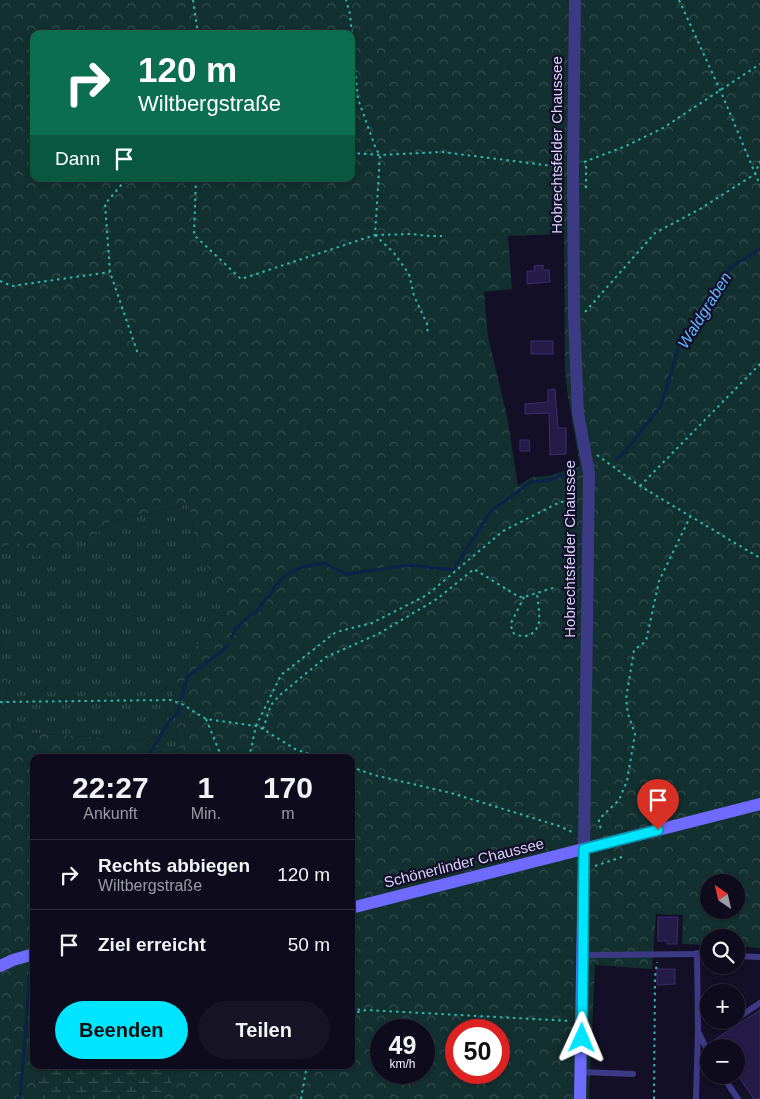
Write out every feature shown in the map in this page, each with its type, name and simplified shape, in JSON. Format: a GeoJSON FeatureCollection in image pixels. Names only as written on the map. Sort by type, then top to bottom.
{"type":"FeatureCollection","features":[{"type":"Feature","properties":{"kind":"main road","name":"Schönerlinder Chaussee"},"geometry":{"type":"LineString","coordinates":[[355,907],[760,804]]}},
{"type":"Feature","properties":{"kind":"main road","name":"Hobrechtsfelder Chaussee"},"geometry":{"type":"LineString","coordinates":[[580,1099],[584,849]]}},
{"type":"Feature","properties":{"kind":"main road"},"geometry":{"type":"LineString","coordinates":[[0,966],[30,955]]}},
{"type":"Feature","properties":{"kind":"street","name":"Hobrechtsfelder Chaussee"},"geometry":{"type":"LineString","coordinates":[[575,0],[573,169],[580,314],[578,413],[589,474],[584,849]]}},
{"type":"Feature","properties":{"kind":"lane"},"geometry":{"type":"LineString","coordinates":[[696,1099],[698,1030],[697,953]]}},
{"type":"Feature","properties":{"kind":"lane"},"geometry":{"type":"LineString","coordinates":[[583,955],[700,953]]}},
{"type":"Feature","properties":{"kind":"lane"},"geometry":{"type":"LineString","coordinates":[[745,956],[760,957]]}},
{"type":"Feature","properties":{"kind":"lane"},"geometry":{"type":"LineString","coordinates":[[745,1013],[760,1003]]}},
{"type":"Feature","properties":{"kind":"lane"},"geometry":{"type":"LineString","coordinates":[[698,1030],[702,1039]]}},
{"type":"Feature","properties":{"kind":"lane"},"geometry":{"type":"LineString","coordinates":[[581,1072],[633,1074]]}},
{"type":"Feature","properties":{"kind":"lane"},"geometry":{"type":"LineString","coordinates":[[728,1084],[738,1099]]}},
{"type":"Feature","properties":{"kind":"path"},"geometry":{"type":"LineString","coordinates":[[193,0],[197,30]]}},
{"type":"Feature","properties":{"kind":"path"},"geometry":{"type":"LineString","coordinates":[[346,0],[352,30]]}},
{"type":"Feature","properties":{"kind":"path"},"geometry":{"type":"LineString","coordinates":[[679,0],[721,92],[760,185]]}},
{"type":"Feature","properties":{"kind":"path"},"geometry":{"type":"LineString","coordinates":[[355,153],[380,155],[442,152],[573,169],[586,160],[626,146],[663,128],[721,92],[746,72],[760,64]]}},
{"type":"Feature","properties":{"kind":"path"},"geometry":{"type":"LineString","coordinates":[[355,67],[358,99],[380,155],[375,235]]}},
{"type":"Feature","properties":{"kind":"path"},"geometry":{"type":"LineString","coordinates":[[586,160],[586,189]]}},
{"type":"Feature","properties":{"kind":"path"},"geometry":{"type":"LineString","coordinates":[[580,314],[655,234],[700,209],[755,174],[760,161]]}},
{"type":"Feature","properties":{"kind":"path"},"geometry":{"type":"LineString","coordinates":[[126,182],[122,184],[105,204],[110,272],[138,354]]}},
{"type":"Feature","properties":{"kind":"path"},"geometry":{"type":"LineString","coordinates":[[196,182],[194,235],[240,280],[375,235],[412,234],[442,236]]}},
{"type":"Feature","properties":{"kind":"path"},"geometry":{"type":"LineString","coordinates":[[375,235],[394,253],[409,274],[414,296],[428,326],[427,335]]}},
{"type":"Feature","properties":{"kind":"path"},"geometry":{"type":"LineString","coordinates":[[0,281],[12,286],[110,272]]}},
{"type":"Feature","properties":{"kind":"path"},"geometry":{"type":"LineString","coordinates":[[580,314],[585,303]]}},
{"type":"Feature","properties":{"kind":"path"},"geometry":{"type":"LineString","coordinates":[[640,486],[760,364]]}},
{"type":"Feature","properties":{"kind":"path"},"geometry":{"type":"LineString","coordinates":[[586,451],[595,454],[640,486],[759,558],[760,554]]}},
{"type":"Feature","properties":{"kind":"path"},"geometry":{"type":"LineString","coordinates":[[250,754],[256,726],[281,675],[336,632],[372,623],[427,595],[502,532],[560,502],[589,500]]}},
{"type":"Feature","properties":{"kind":"path"},"geometry":{"type":"LineString","coordinates":[[601,828],[599,819],[619,800],[627,781],[635,734],[628,714],[626,698],[634,650],[646,640],[659,581],[690,517]]}},
{"type":"Feature","properties":{"kind":"path"},"geometry":{"type":"LineString","coordinates":[[263,729],[272,705],[280,695],[326,657],[378,634],[395,624],[437,599],[474,569],[519,597],[556,587]]}},
{"type":"Feature","properties":{"kind":"path"},"geometry":{"type":"LineString","coordinates":[[524,597],[511,623],[512,632],[518,637],[528,637],[534,632],[539,622],[537,593]]}},
{"type":"Feature","properties":{"kind":"path"},"geometry":{"type":"LineString","coordinates":[[0,702],[170,700],[182,704],[206,719],[256,726],[294,749],[309,754]]}},
{"type":"Feature","properties":{"kind":"path"},"geometry":{"type":"LineString","coordinates":[[206,719],[220,754]]}},
{"type":"Feature","properties":{"kind":"path"},"geometry":{"type":"LineString","coordinates":[[355,768],[451,793],[559,826],[576,834]]}},
{"type":"Feature","properties":{"kind":"path"},"geometry":{"type":"LineString","coordinates":[[585,868],[625,856]]}},
{"type":"Feature","properties":{"kind":"path"},"geometry":{"type":"LineString","coordinates":[[654,1099],[658,955]]}},
{"type":"Feature","properties":{"kind":"path"},"geometry":{"type":"LineString","coordinates":[[355,1010],[582,1021]]}},
{"type":"Feature","properties":{"kind":"path"},"geometry":{"type":"LineString","coordinates":[[355,1013],[366,1010]]}},
{"type":"Feature","properties":{"kind":"path"},"geometry":{"type":"LineString","coordinates":[[301,1099],[306,1069]]}},
{"type":"Feature","properties":{"kind":"green space"},"geometry":{"type":"Polygon","coordinates":[[[0,0],[760,0],[760,948],[745,947],[745,929],[700,929],[700,945],[682,944],[683,915],[656,914],[652,969],[595,965],[589,1099],[164,1099],[178,1069],[355,1069],[355,754],[180,754],[173,686],[228,598],[197,552],[189,504],[110,522],[96,535],[36,557],[16,542],[0,548],[0,0]],[[564,234],[508,236],[512,289],[484,292],[488,337],[507,416],[518,486],[532,477],[548,476],[580,466],[565,371],[564,234]]]}},
{"type":"Feature","properties":{"kind":"green space"},"geometry":{"type":"Polygon","coordinates":[[[189,504],[197,552],[228,598],[173,686],[180,754],[155,754],[163,735],[138,740],[14,732],[0,643],[0,548],[16,542],[96,535],[110,522],[189,504]]]}},
{"type":"Feature","properties":{"kind":"green space"},"geometry":{"type":"Polygon","coordinates":[[[0,643],[14,732],[138,740],[164,735],[155,754],[30,754],[30,1069],[36,1069],[37,1099],[0,1099],[0,643]]]}},
{"type":"Feature","properties":{"kind":"green space"},"geometry":{"type":"Polygon","coordinates":[[[36,1069],[178,1069],[164,1099],[37,1099],[36,1069]]]}},
{"type":"Feature","properties":{"kind":"building"},"geometry":{"type":"Polygon","coordinates":[[[543,265],[543,270],[549,270],[550,282],[527,284],[527,271],[535,271],[534,266],[543,265]]]}},
{"type":"Feature","properties":{"kind":"building"},"geometry":{"type":"Polygon","coordinates":[[[531,341],[553,341],[553,354],[531,354],[531,341]]]}},
{"type":"Feature","properties":{"kind":"building"},"geometry":{"type":"Polygon","coordinates":[[[555,389],[558,428],[566,428],[566,454],[550,455],[549,413],[525,414],[525,404],[548,402],[548,390],[555,389]]]}},
{"type":"Feature","properties":{"kind":"building"},"geometry":{"type":"Polygon","coordinates":[[[520,440],[529,440],[530,451],[520,451],[520,440]]]}},
{"type":"Feature","properties":{"kind":"building"},"geometry":{"type":"Polygon","coordinates":[[[658,917],[678,917],[677,944],[667,944],[667,941],[658,941],[658,917]]]}},
{"type":"Feature","properties":{"kind":"building"},"geometry":{"type":"Polygon","coordinates":[[[657,969],[675,969],[675,984],[657,985],[657,969]]]}},
{"type":"Feature","properties":{"kind":"building"},"geometry":{"type":"Polygon","coordinates":[[[760,1010],[760,1099],[754,1099],[744,1084],[745,1039],[716,1039],[731,1029],[745,1029],[745,1020],[760,1010]]]}},
{"type":"Feature","properties":{"kind":"waterway","name":"Waldgraben"},"geometry":{"type":"LineString","coordinates":[[616,459],[622,455],[661,406],[679,346],[731,267],[760,249]]}},
{"type":"Feature","properties":{"kind":"waterway","name":"Waldgraben"},"geometry":{"type":"LineString","coordinates":[[232,638],[235,629],[257,611],[282,578],[299,568],[324,563],[346,574],[411,565],[453,570],[491,511],[531,482],[549,480],[569,473]]}},
{"type":"Feature","properties":{"kind":"waterway","name":"Waldgraben"},"geometry":{"type":"LineString","coordinates":[[181,699],[187,677],[221,652],[228,644]]}},
{"type":"Feature","properties":{"kind":"waterway","name":"Waldgraben"},"geometry":{"type":"LineString","coordinates":[[149,754],[170,720],[178,713],[179,706]]}},
{"type":"Feature","properties":{"kind":"waterway","name":"Waldgraben"},"geometry":{"type":"LineString","coordinates":[[20,1099],[30,972]]}},
{"type":"Feature","properties":{"kind":"route"},"geometry":{"type":"LineString","coordinates":[[582,1038],[584,849],[658,830]]}}]}
